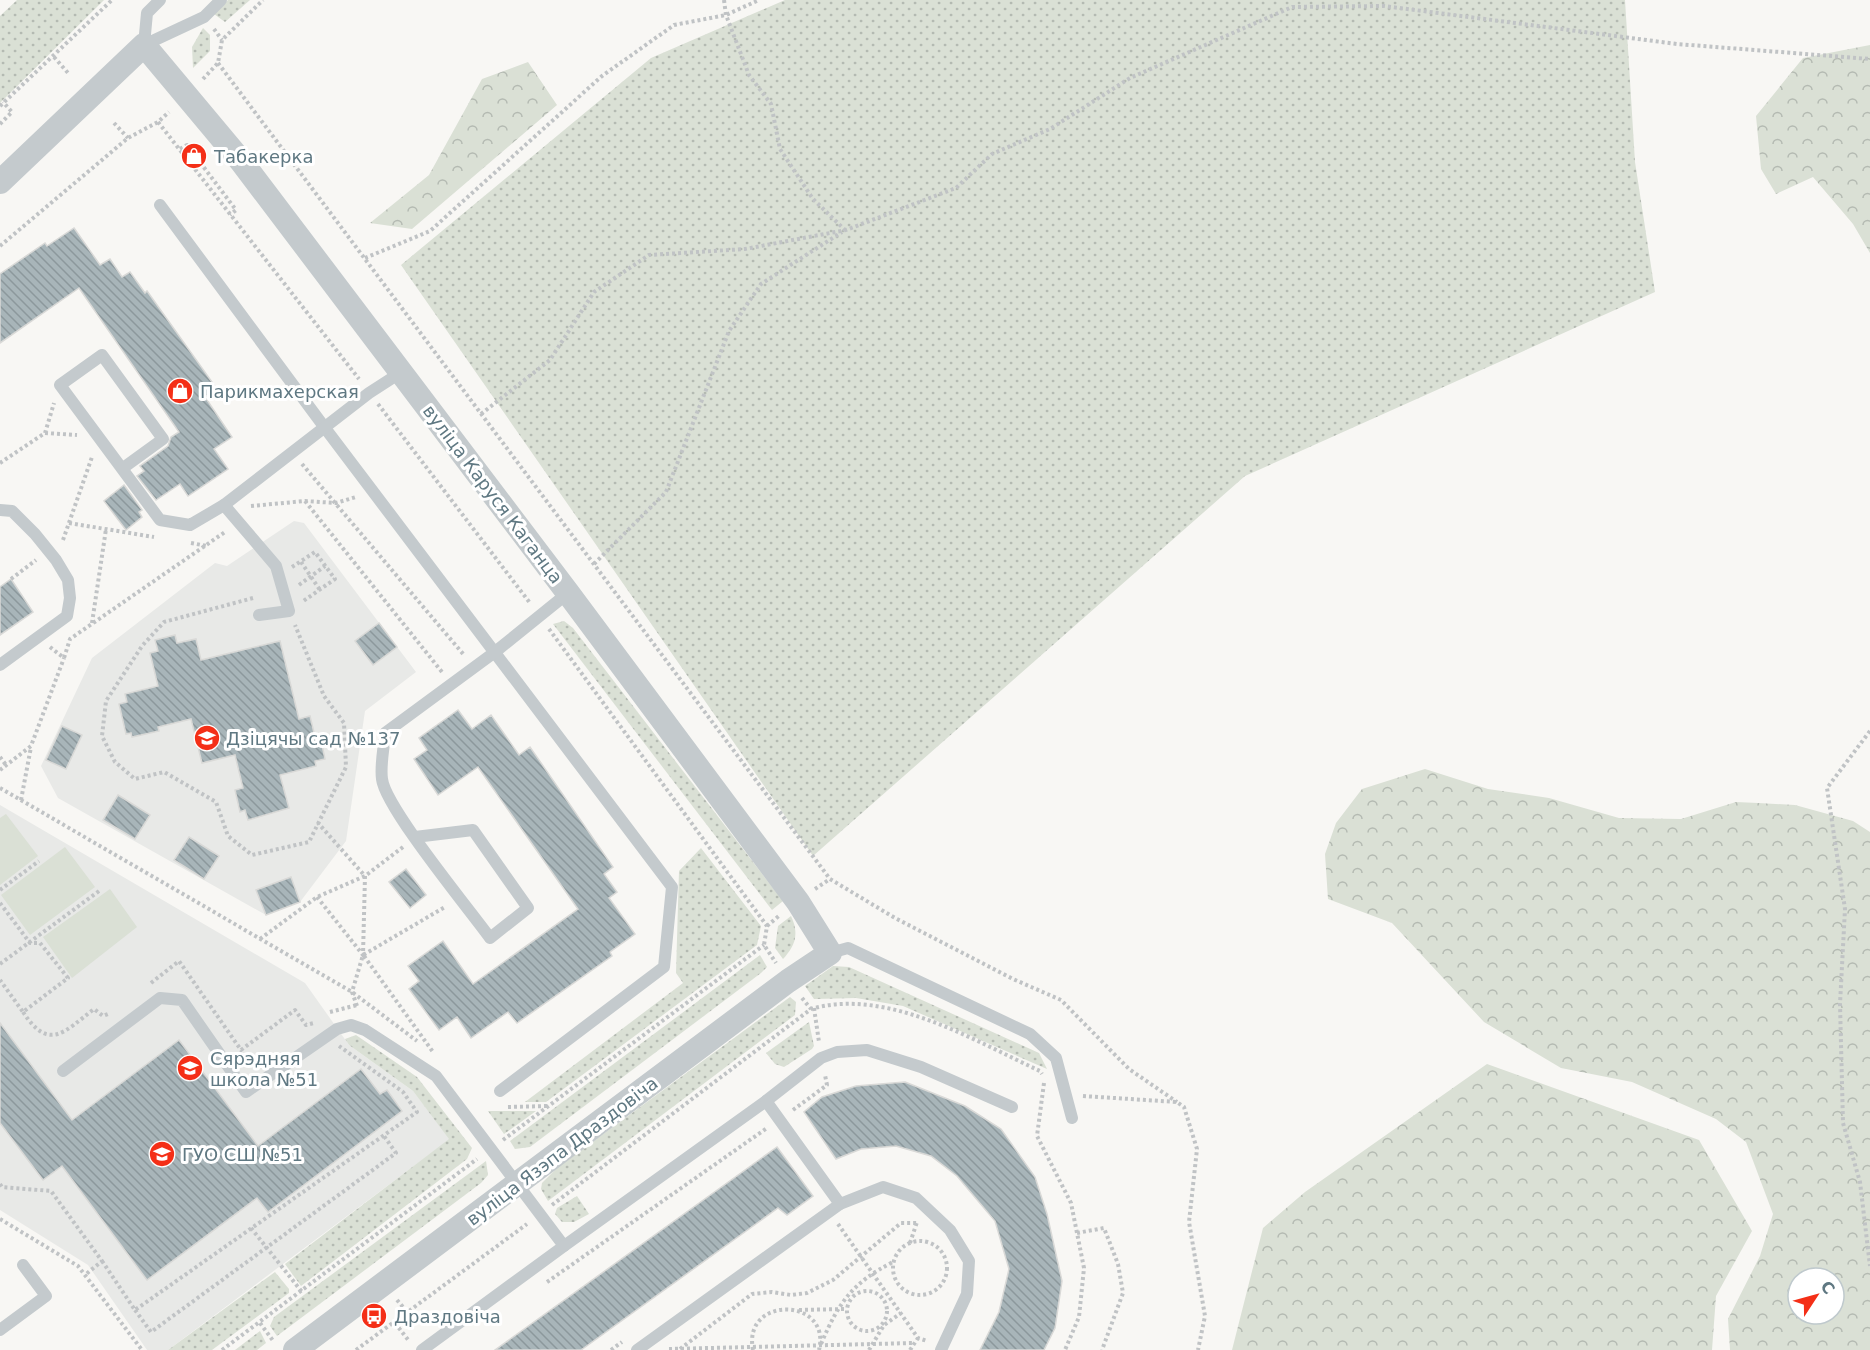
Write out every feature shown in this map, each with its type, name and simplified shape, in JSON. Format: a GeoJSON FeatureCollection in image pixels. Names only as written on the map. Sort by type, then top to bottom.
{"type":"FeatureCollection","features":[{"type":"Feature","properties":{"kind":"street"},"geometry":{"type":"LineString","coordinates":[[0,182],[144,45]]}},
{"type":"Feature","properties":{"kind":"street","name":"вуліца Каруся Каганца"},"geometry":{"type":"LineString","coordinates":[[144,45],[224,138],[568,592],[798,902],[830,953]]}},
{"type":"Feature","properties":{"kind":"street","name":"вуліца Язэпа Драздовіча"},"geometry":{"type":"LineString","coordinates":[[295,1350],[519,1185],[788,981],[830,953]]}},
{"type":"Feature","properties":{"kind":"lane"},"geometry":{"type":"LineString","coordinates":[[144,45],[147,13],[160,0]]}},
{"type":"Feature","properties":{"kind":"lane"},"geometry":{"type":"LineString","coordinates":[[144,45],[204,17],[221,0]]}},
{"type":"Feature","properties":{"kind":"lane"},"geometry":{"type":"LineString","coordinates":[[160,205],[325,428],[672,887],[664,967],[500,1091]]}},
{"type":"Feature","properties":{"kind":"lane"},"geometry":{"type":"LineString","coordinates":[[123,468],[163,439],[102,354],[60,385],[160,520],[190,525],[224,505],[369,393],[400,373]]}},
{"type":"Feature","properties":{"kind":"lane"},"geometry":{"type":"LineString","coordinates":[[224,505],[276,566],[289,611],[260,615]]}},
{"type":"Feature","properties":{"kind":"lane"},"geometry":{"type":"LineString","coordinates":[[0,510],[12,511],[52,556],[68,580],[70,598],[67,616],[0,665]]}},
{"type":"Feature","properties":{"kind":"lane"},"geometry":{"type":"LineString","coordinates":[[416,837],[473,830],[528,908],[490,938],[416,837],[396,809],[382,780],[385,733],[495,652],[568,592]]}},
{"type":"Feature","properties":{"kind":"lane"},"geometry":{"type":"LineString","coordinates":[[830,953],[848,948],[1030,1034],[1056,1058],[1072,1118]]}},
{"type":"Feature","properties":{"kind":"lane"},"geometry":{"type":"LineString","coordinates":[[63,1071],[160,998],[182,1000],[246,1092],[337,1029],[351,1025],[365,1030],[436,1076],[564,1246]]}},
{"type":"Feature","properties":{"kind":"lane"},"geometry":{"type":"LineString","coordinates":[[422,1350],[766,1101],[821,1058],[837,1052],[867,1050],[921,1067],[1012,1107]]}},
{"type":"Feature","properties":{"kind":"lane"},"geometry":{"type":"LineString","coordinates":[[766,1101],[840,1204]]}},
{"type":"Feature","properties":{"kind":"lane"},"geometry":{"type":"LineString","coordinates":[[638,1350],[840,1204],[883,1187],[916,1198],[950,1230],[969,1261],[967,1294],[940,1350]]}},
{"type":"Feature","properties":{"kind":"lane"},"geometry":{"type":"LineString","coordinates":[[0,1329],[46,1296],[23,1264]]}},
{"type":"Feature","properties":{"kind":"path"},"geometry":{"type":"LineString","coordinates":[[0,124],[12,112],[2,104],[112,0]]}},
{"type":"Feature","properties":{"kind":"path"},"geometry":{"type":"LineString","coordinates":[[202,80],[218,63],[222,40],[263,0]]}},
{"type":"Feature","properties":{"kind":"path"},"geometry":{"type":"LineString","coordinates":[[724,0],[726,15],[749,75],[771,104],[780,149],[813,199],[846,230]]}},
{"type":"Feature","properties":{"kind":"path"},"geometry":{"type":"LineString","coordinates":[[365,258],[430,231],[561,116],[602,76],[674,25],[726,15],[759,0]]}},
{"type":"Feature","properties":{"kind":"path"},"geometry":{"type":"LineString","coordinates":[[482,414],[549,360],[594,292],[649,255],[745,249],[846,230],[956,188],[992,154],[1050,129],[1130,78],[1292,7],[1384,6],[1677,44],[1870,59]]}},
{"type":"Feature","properties":{"kind":"path"},"geometry":{"type":"LineString","coordinates":[[213,28],[222,40]]}},
{"type":"Feature","properties":{"kind":"path"},"geometry":{"type":"LineString","coordinates":[[54,57],[68,73]]}},
{"type":"Feature","properties":{"kind":"path"},"geometry":{"type":"LineString","coordinates":[[218,63],[830,879],[895,918],[1013,979],[1061,1000],[1129,1070],[1184,1107],[1197,1149],[1189,1222],[1204,1316],[1198,1350]]}},
{"type":"Feature","properties":{"kind":"path"},"geometry":{"type":"LineString","coordinates":[[0,246],[128,138],[158,122],[169,112]]}},
{"type":"Feature","properties":{"kind":"path"},"geometry":{"type":"LineString","coordinates":[[158,122],[540,616],[766,926],[764,945]]}},
{"type":"Feature","properties":{"kind":"path"},"geometry":{"type":"LineString","coordinates":[[114,123],[128,138]]}},
{"type":"Feature","properties":{"kind":"path"},"geometry":{"type":"LineString","coordinates":[[180,149],[187,145],[236,210],[230,215]]}},
{"type":"Feature","properties":{"kind":"path"},"geometry":{"type":"LineString","coordinates":[[594,564],[666,492],[729,331],[761,284],[846,230]]}},
{"type":"Feature","properties":{"kind":"path"},"geometry":{"type":"LineString","coordinates":[[45,433],[60,385]]}},
{"type":"Feature","properties":{"kind":"path"},"geometry":{"type":"LineString","coordinates":[[0,463],[45,433],[99,436],[69,523],[52,556],[11,579]]}},
{"type":"Feature","properties":{"kind":"path"},"geometry":{"type":"LineString","coordinates":[[291,452],[473,666]]}},
{"type":"Feature","properties":{"kind":"path"},"geometry":{"type":"LineString","coordinates":[[234,497],[252,506],[305,501],[336,503],[374,492]]}},
{"type":"Feature","properties":{"kind":"path"},"geometry":{"type":"LineString","coordinates":[[305,501],[452,684]]}},
{"type":"Feature","properties":{"kind":"path"},"geometry":{"type":"LineString","coordinates":[[21,800],[31,746],[70,639],[208,546],[252,506]]}},
{"type":"Feature","properties":{"kind":"path"},"geometry":{"type":"LineString","coordinates":[[69,523],[162,538]]}},
{"type":"Feature","properties":{"kind":"path"},"geometry":{"type":"LineString","coordinates":[[92,624],[106,529]]}},
{"type":"Feature","properties":{"kind":"path"},"geometry":{"type":"LineString","coordinates":[[185,542],[208,546]]}},
{"type":"Feature","properties":{"kind":"path"},"geometry":{"type":"LineString","coordinates":[[279,576],[315,552],[335,579],[289,611],[324,696],[344,723],[346,767],[309,842],[252,855],[228,836],[216,802],[164,772],[135,779],[115,762],[102,736],[106,701],[142,646],[164,622],[284,593],[325,566]]}},
{"type":"Feature","properties":{"kind":"path"},"geometry":{"type":"LineString","coordinates":[[301,562],[320,590]]}},
{"type":"Feature","properties":{"kind":"path"},"geometry":{"type":"LineString","coordinates":[[39,638],[64,658]]}},
{"type":"Feature","properties":{"kind":"path"},"geometry":{"type":"LineString","coordinates":[[1870,731],[1827,788],[1845,909],[1840,1004],[1843,1124],[1860,1182],[1870,1266]]}},
{"type":"Feature","properties":{"kind":"path"},"geometry":{"type":"LineString","coordinates":[[0,770],[31,746]]}},
{"type":"Feature","properties":{"kind":"path"},"geometry":{"type":"LineString","coordinates":[[0,757],[6,765]]}},
{"type":"Feature","properties":{"kind":"path"},"geometry":{"type":"LineString","coordinates":[[0,788],[352,992]]}},
{"type":"Feature","properties":{"kind":"path"},"geometry":{"type":"LineString","coordinates":[[318,823],[365,876],[363,955],[352,992],[365,1030]]}},
{"type":"Feature","properties":{"kind":"path"},"geometry":{"type":"LineString","coordinates":[[260,939],[317,897],[365,876],[416,837]]}},
{"type":"Feature","properties":{"kind":"path"},"geometry":{"type":"LineString","coordinates":[[0,891],[39,861]]}},
{"type":"Feature","properties":{"kind":"path"},"geometry":{"type":"LineString","coordinates":[[0,964],[99,891]]}},
{"type":"Feature","properties":{"kind":"path"},"geometry":{"type":"LineString","coordinates":[[317,897],[363,955],[435,1054]]}},
{"type":"Feature","properties":{"kind":"path"},"geometry":{"type":"LineString","coordinates":[[363,955],[461,898]]}},
{"type":"Feature","properties":{"kind":"path"},"geometry":{"type":"LineString","coordinates":[[0,903],[30,943]]}},
{"type":"Feature","properties":{"kind":"path"},"geometry":{"type":"LineString","coordinates":[[0,980],[22,1012],[68,978],[40,943],[30,943]]}},
{"type":"Feature","properties":{"kind":"path"},"geometry":{"type":"LineString","coordinates":[[356,1350],[811,1009],[847,1002],[912,1014],[1040,1071],[1045,1080],[1037,1136],[1071,1203],[1084,1268],[1079,1317],[1065,1350]]}},
{"type":"Feature","properties":{"kind":"path"},"geometry":{"type":"LineString","coordinates":[[135,1310],[417,1112],[403,1092],[333,1042],[318,1021]]}},
{"type":"Feature","properties":{"kind":"path"},"geometry":{"type":"LineString","coordinates":[[1066,1095],[1178,1102]]}},
{"type":"Feature","properties":{"kind":"path"},"geometry":{"type":"LineString","coordinates":[[0,1184],[2,1187],[51,1191],[151,1332],[396,1153],[384,1136]]}},
{"type":"Feature","properties":{"kind":"path"},"geometry":{"type":"LineString","coordinates":[[840,1204],[838,1224],[918,1338],[910,1350]]}},
{"type":"Feature","properties":{"kind":"path"},"geometry":{"type":"LineString","coordinates":[[0,1219],[78,1266],[142,1350]]}},
{"type":"Feature","properties":{"kind":"path"},"geometry":{"type":"LineString","coordinates":[[680,1349],[752,1294],[772,1292],[791,1296],[807,1293],[833,1280],[901,1223],[917,1223]]}},
{"type":"Feature","properties":{"kind":"path"},"geometry":{"type":"LineString","coordinates":[[251,1228],[302,1292]]}},
{"type":"Feature","properties":{"kind":"path"},"geometry":{"type":"LineString","coordinates":[[1077,1233],[1104,1228],[1118,1264],[1123,1293],[1102,1350]]}},
{"type":"Feature","properties":{"kind":"path"},"geometry":{"type":"LineString","coordinates":[[820,1348],[837,1310],[846,1297],[872,1273],[894,1262],[902,1247],[918,1241],[927,1241],[936,1245],[946,1259],[946,1277],[934,1291],[916,1295],[908,1292],[895,1279],[894,1262]]}},
{"type":"Feature","properties":{"kind":"path"},"geometry":{"type":"LineString","coordinates":[[85,1275],[102,1262]]}},
{"type":"Feature","properties":{"kind":"path"},"geometry":{"type":"LineString","coordinates":[[869,1350],[870,1344],[884,1325],[887,1310],[876,1293],[863,1291],[852,1297],[846,1309],[849,1322],[860,1330],[873,1331],[884,1325],[901,1313]]}},
{"type":"Feature","properties":{"kind":"path"},"geometry":{"type":"LineString","coordinates":[[753,1348],[753,1335],[765,1316],[775,1310],[846,1309]]}},
{"type":"Feature","properties":{"kind":"path"},"geometry":{"type":"LineString","coordinates":[[799,1310],[816,1326],[820,1348]]}},
{"type":"Feature","properties":{"kind":"path"},"geometry":{"type":"LineString","coordinates":[[260,1323],[280,1350]]}},
{"type":"Feature","properties":{"kind":"path"},"geometry":{"type":"LineString","coordinates":[[395,1323],[416,1350]]}},
{"type":"Feature","properties":{"kind":"path"},"geometry":{"type":"LineString","coordinates":[[610,1350],[630,1336]]}},
{"type":"Feature","properties":{"kind":"path"},"geometry":{"type":"LineString","coordinates":[[135,1341],[135,1350]]}},
{"type":"Feature","properties":{"kind":"path"},"geometry":{"type":"LineString","coordinates":[[638,1350],[820,1348],[914,1343]]}},
{"type":"Feature","properties":{"kind":"shaded area","name":"Дзіцячы сад №137"},"geometry":{"type":"Polygon","coordinates":[[[294,521],[304,523],[416,672],[365,711],[346,841],[300,902],[266,915],[58,798],[41,766],[92,658],[215,563],[227,566],[294,521]]]}},
{"type":"Feature","properties":{"kind":"shaded area","name":"Сярэдняя школа №51"},"geometry":{"type":"Polygon","coordinates":[[[0,805],[305,983],[349,1045],[413,1091],[450,1139],[168,1350],[147,1350],[88,1265],[0,1210],[0,805]]]}},
{"type":"Feature","properties":{"kind":"green space"},"geometry":{"type":"Polygon","coordinates":[[[17,0],[104,0],[0,103],[0,16],[17,0]]]}},
{"type":"Feature","properties":{"kind":"green space"},"geometry":{"type":"Polygon","coordinates":[[[228,0],[250,0],[225,22],[214,14],[228,0]]]}},
{"type":"Feature","properties":{"kind":"green space"},"geometry":{"type":"Polygon","coordinates":[[[785,0],[1625,0],[1635,162],[1655,292],[1245,476],[813,856],[401,265],[651,58],[785,0]]]}},
{"type":"Feature","properties":{"kind":"green space"},"geometry":{"type":"Polygon","coordinates":[[[203,28],[210,35],[210,51],[193,68],[192,47],[203,28]]]}},
{"type":"Feature","properties":{"kind":"green space"},"geometry":{"type":"Polygon","coordinates":[[[1870,45],[1870,253],[1853,224],[1813,177],[1776,194],[1761,169],[1756,116],[1803,58],[1870,45]]]}},
{"type":"Feature","properties":{"kind":"green space"},"geometry":{"type":"Polygon","coordinates":[[[528,62],[557,105],[412,229],[370,223],[429,175],[482,79],[528,62]]]}},
{"type":"Feature","properties":{"kind":"green space"},"geometry":{"type":"Polygon","coordinates":[[[564,621],[573,628],[783,901],[772,910],[553,624],[564,621]]]}},
{"type":"Feature","properties":{"kind":"green space"},"geometry":{"type":"Polygon","coordinates":[[[1425,769],[1488,789],[1549,798],[1619,818],[1681,819],[1736,802],[1795,805],[1853,821],[1870,832],[1870,1350],[1730,1350],[1728,1319],[1760,1256],[1773,1214],[1746,1142],[1716,1119],[1632,1082],[1561,1068],[1484,1022],[1392,923],[1328,899],[1325,854],[1336,823],[1362,789],[1425,769]]]}},
{"type":"Feature","properties":{"kind":"green space"},"geometry":{"type":"Polygon","coordinates":[[[6,814],[38,856],[0,885],[0,818],[6,814]]]}},
{"type":"Feature","properties":{"kind":"green space"},"geometry":{"type":"Polygon","coordinates":[[[65,847],[95,887],[30,935],[1,895],[65,847]]]}},
{"type":"Feature","properties":{"kind":"green space"},"geometry":{"type":"Polygon","coordinates":[[[701,848],[761,926],[757,945],[546,1102],[525,1102],[683,983],[676,973],[679,871],[701,848]]]}},
{"type":"Feature","properties":{"kind":"green space"},"geometry":{"type":"Polygon","coordinates":[[[110,889],[137,927],[72,978],[43,937],[110,889]]]}},
{"type":"Feature","properties":{"kind":"green space"},"geometry":{"type":"Polygon","coordinates":[[[791,916],[795,928],[795,939],[783,959],[775,948],[778,926],[791,916]]]}},
{"type":"Feature","properties":{"kind":"green space"},"geometry":{"type":"Polygon","coordinates":[[[760,955],[767,967],[761,973],[530,1147],[515,1149],[510,1141],[760,955]]]}},
{"type":"Feature","properties":{"kind":"green space"},"geometry":{"type":"Polygon","coordinates":[[[833,966],[849,967],[1039,1053],[1047,1069],[903,1006],[856,998],[814,999],[805,986],[833,966]]]}},
{"type":"Feature","properties":{"kind":"green space"},"geometry":{"type":"Polygon","coordinates":[[[790,997],[796,1002],[795,1015],[548,1201],[541,1189],[542,1183],[557,1168],[790,997]]]}},
{"type":"Feature","properties":{"kind":"green space"},"geometry":{"type":"Polygon","coordinates":[[[809,1022],[814,1046],[812,1049],[784,1067],[775,1064],[766,1053],[809,1022]]]}},
{"type":"Feature","properties":{"kind":"green space"},"geometry":{"type":"Polygon","coordinates":[[[356,1035],[417,1077],[472,1148],[467,1159],[301,1286],[285,1264],[449,1139],[413,1091],[349,1045],[345,1039],[356,1035]]]}},
{"type":"Feature","properties":{"kind":"green space"},"geometry":{"type":"Polygon","coordinates":[[[1487,1064],[1699,1140],[1752,1231],[1716,1296],[1712,1350],[1232,1350],[1263,1228],[1305,1192],[1487,1064]]]}},
{"type":"Feature","properties":{"kind":"green space"},"geometry":{"type":"Polygon","coordinates":[[[488,1111],[536,1111],[504,1134],[488,1111]]]}},
{"type":"Feature","properties":{"kind":"green space"},"geometry":{"type":"Polygon","coordinates":[[[486,1161],[488,1175],[481,1183],[277,1336],[270,1326],[274,1317],[486,1161]]]}},
{"type":"Feature","properties":{"kind":"green space"},"geometry":{"type":"Polygon","coordinates":[[[577,1196],[589,1214],[574,1222],[562,1222],[555,1214],[557,1208],[577,1196]]]}},
{"type":"Feature","properties":{"kind":"green space"},"geometry":{"type":"Polygon","coordinates":[[[275,1272],[289,1289],[289,1293],[212,1350],[168,1350],[275,1272]]]}},
{"type":"Feature","properties":{"kind":"green space"},"geometry":{"type":"Polygon","coordinates":[[[260,1331],[266,1343],[257,1350],[235,1350],[260,1331]]]}},
{"type":"Feature","properties":{"kind":"building"},"geometry":{"type":"Polygon","coordinates":[[[74,228],[100,265],[110,259],[122,277],[130,272],[145,293],[147,291],[217,389],[205,397],[232,437],[214,449],[228,469],[188,496],[180,484],[156,500],[137,476],[144,471],[140,466],[168,446],[171,437],[179,432],[79,288],[0,343],[0,274],[45,243],[47,246],[74,228]]]}},
{"type":"Feature","properties":{"kind":"building"},"geometry":{"type":"Polygon","coordinates":[[[124,485],[142,510],[139,512],[142,517],[126,530],[104,501],[124,485]]]}},
{"type":"Feature","properties":{"kind":"building"},"geometry":{"type":"Polygon","coordinates":[[[11,579],[33,612],[0,635],[0,587],[11,579]]]}},
{"type":"Feature","properties":{"kind":"building"},"geometry":{"type":"Polygon","coordinates":[[[379,623],[397,647],[373,665],[355,641],[379,623]]]}},
{"type":"Feature","properties":{"kind":"building"},"geometry":{"type":"Polygon","coordinates":[[[175,635],[177,643],[196,639],[201,660],[280,641],[299,719],[310,716],[316,741],[321,740],[325,759],[315,761],[316,766],[280,775],[289,808],[248,820],[245,810],[240,812],[235,790],[243,788],[235,755],[202,763],[191,719],[158,727],[159,731],[132,737],[131,733],[126,734],[119,704],[127,702],[125,694],[158,686],[150,653],[158,651],[155,640],[175,635]]]}},
{"type":"Feature","properties":{"kind":"building"},"geometry":{"type":"Polygon","coordinates":[[[458,710],[472,729],[491,715],[519,755],[530,747],[613,867],[604,874],[617,892],[609,898],[635,934],[610,952],[612,956],[517,1023],[508,1012],[471,1038],[457,1017],[439,1030],[409,989],[419,981],[408,966],[443,941],[473,984],[578,909],[478,767],[438,795],[414,759],[427,750],[419,738],[458,710]]]}},
{"type":"Feature","properties":{"kind":"building"},"geometry":{"type":"Polygon","coordinates":[[[62,726],[82,735],[66,769],[46,760],[62,726]]]}},
{"type":"Feature","properties":{"kind":"building"},"geometry":{"type":"Polygon","coordinates":[[[118,795],[150,815],[135,839],[103,820],[118,795]]]}},
{"type":"Feature","properties":{"kind":"building"},"geometry":{"type":"Polygon","coordinates":[[[189,837],[219,856],[204,879],[174,860],[189,837]]]}},
{"type":"Feature","properties":{"kind":"building"},"geometry":{"type":"Polygon","coordinates":[[[406,869],[426,895],[410,908],[389,882],[406,869]]]}},
{"type":"Feature","properties":{"kind":"building"},"geometry":{"type":"Polygon","coordinates":[[[291,877],[300,902],[266,915],[256,890],[291,877]]]}},
{"type":"Feature","properties":{"kind":"building"},"geometry":{"type":"Polygon","coordinates":[[[0,1023],[72,1120],[179,1040],[258,1146],[361,1069],[380,1094],[387,1090],[402,1111],[268,1212],[257,1198],[147,1280],[62,1166],[43,1180],[0,1123],[0,1023]]]}},
{"type":"Feature","properties":{"kind":"building"},"geometry":{"type":"Polygon","coordinates":[[[905,1082],[965,1106],[1001,1129],[1035,1177],[1047,1214],[1062,1281],[1055,1328],[1044,1350],[980,1350],[999,1312],[1009,1269],[995,1221],[957,1176],[931,1156],[896,1146],[861,1149],[836,1159],[804,1112],[822,1097],[856,1086],[905,1082]]]}},
{"type":"Feature","properties":{"kind":"building"},"geometry":{"type":"Polygon","coordinates":[[[777,1147],[813,1196],[787,1215],[778,1208],[581,1350],[495,1350],[777,1147]]]}},
{"type":"Feature","properties":{"kind":"place","name":"Табакерка"},"geometry":{"type":"Point","coordinates":[194,156]}},
{"type":"Feature","properties":{"kind":"place","name":"Парикмахерская"},"geometry":{"type":"Point","coordinates":[180,391]}},
{"type":"Feature","properties":{"kind":"place","name":"Дзіцячы сад №137"},"geometry":{"type":"Point","coordinates":[207,738]}},
{"type":"Feature","properties":{"kind":"place","name":"Сярэдняя школа №51"},"geometry":{"type":"Point","coordinates":[190,1068]}},
{"type":"Feature","properties":{"kind":"place","name":"ГУО СШ №51"},"geometry":{"type":"Point","coordinates":[162,1154]}},
{"type":"Feature","properties":{"kind":"place","name":"Драздовіча"},"geometry":{"type":"Point","coordinates":[374,1316]}}]}
